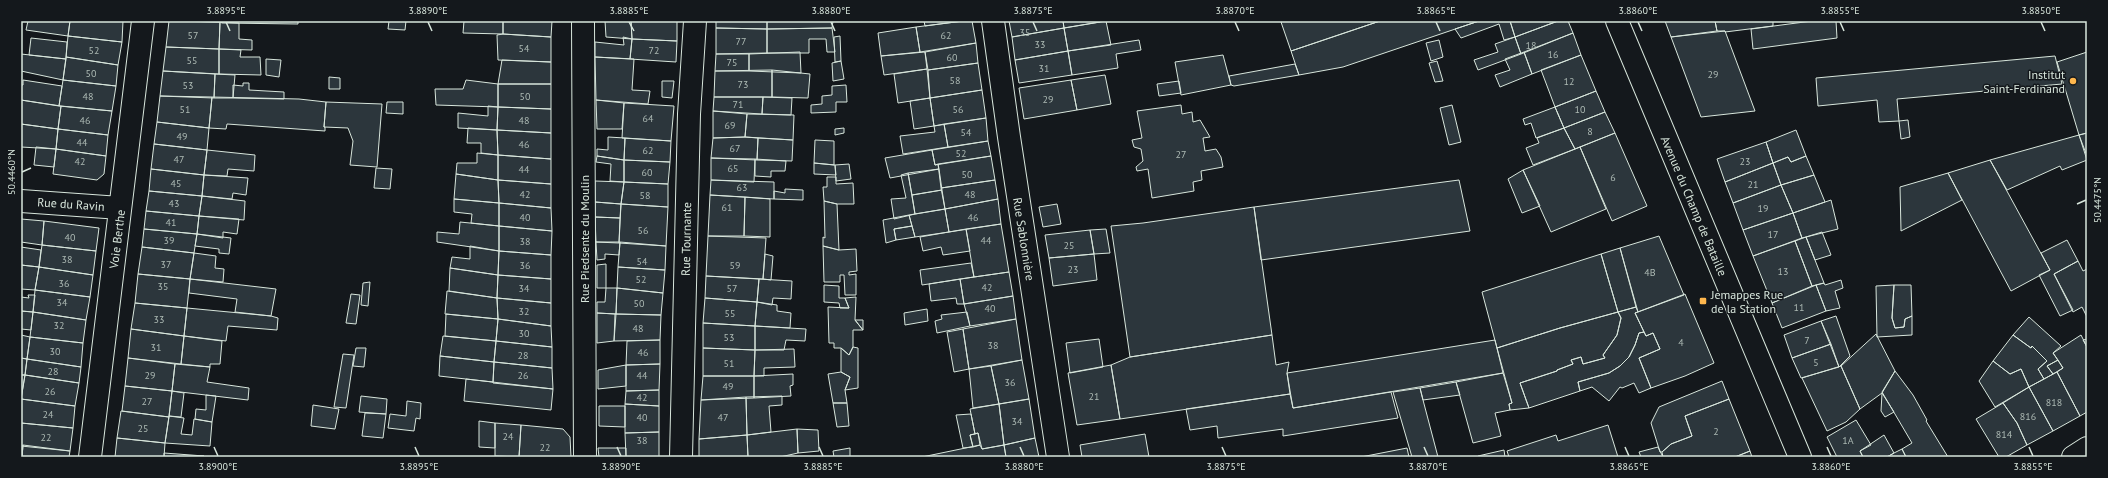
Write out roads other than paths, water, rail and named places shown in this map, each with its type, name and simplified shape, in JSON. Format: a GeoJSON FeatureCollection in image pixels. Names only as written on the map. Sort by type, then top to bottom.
{"type":"FeatureCollection","features":[{"type":"Feature","properties":{"kind":"street","name":"Voie Berthe"},"geometry":{"type":"LineString","coordinates":[[90,457],[143,21]]}},
{"type":"Feature","properties":{"kind":"street","name":"Rue Piedsente du Moulin"},"geometry":{"type":"LineString","coordinates":[[583,21],[585,457]]}},
{"type":"Feature","properties":{"kind":"street","name":"Rue Tournante"},"geometry":{"type":"LineString","coordinates":[[681,457],[689,114],[695,21]]}},
{"type":"Feature","properties":{"kind":"street","name":"Rue Sablonnière"},"geometry":{"type":"LineString","coordinates":[[993,21],[1008,137],[1058,457]]}},
{"type":"Feature","properties":{"kind":"street","name":"Avenue du Champ de Bataille"},"geometry":{"type":"LineString","coordinates":[[1617,21],[1800,457]]}},
{"type":"Feature","properties":{"kind":"street","name":"Rue du Ravin"},"geometry":{"type":"LineString","coordinates":[[21,201],[120,208]]}},
{"type":"Feature","properties":{"kind":"street"},"geometry":{"type":"LineString","coordinates":[[2073,457],[2087,448]]}},
{"type":"Feature","properties":{"kind":"place","name":"Institut Saint-Ferdinand"},"geometry":{"type":"Point","coordinates":[2073,81]}},
{"type":"Feature","properties":{"kind":"place","name":"Jemappes Rue de la Station"},"geometry":{"type":"Point","coordinates":[1703,301]}}]}
